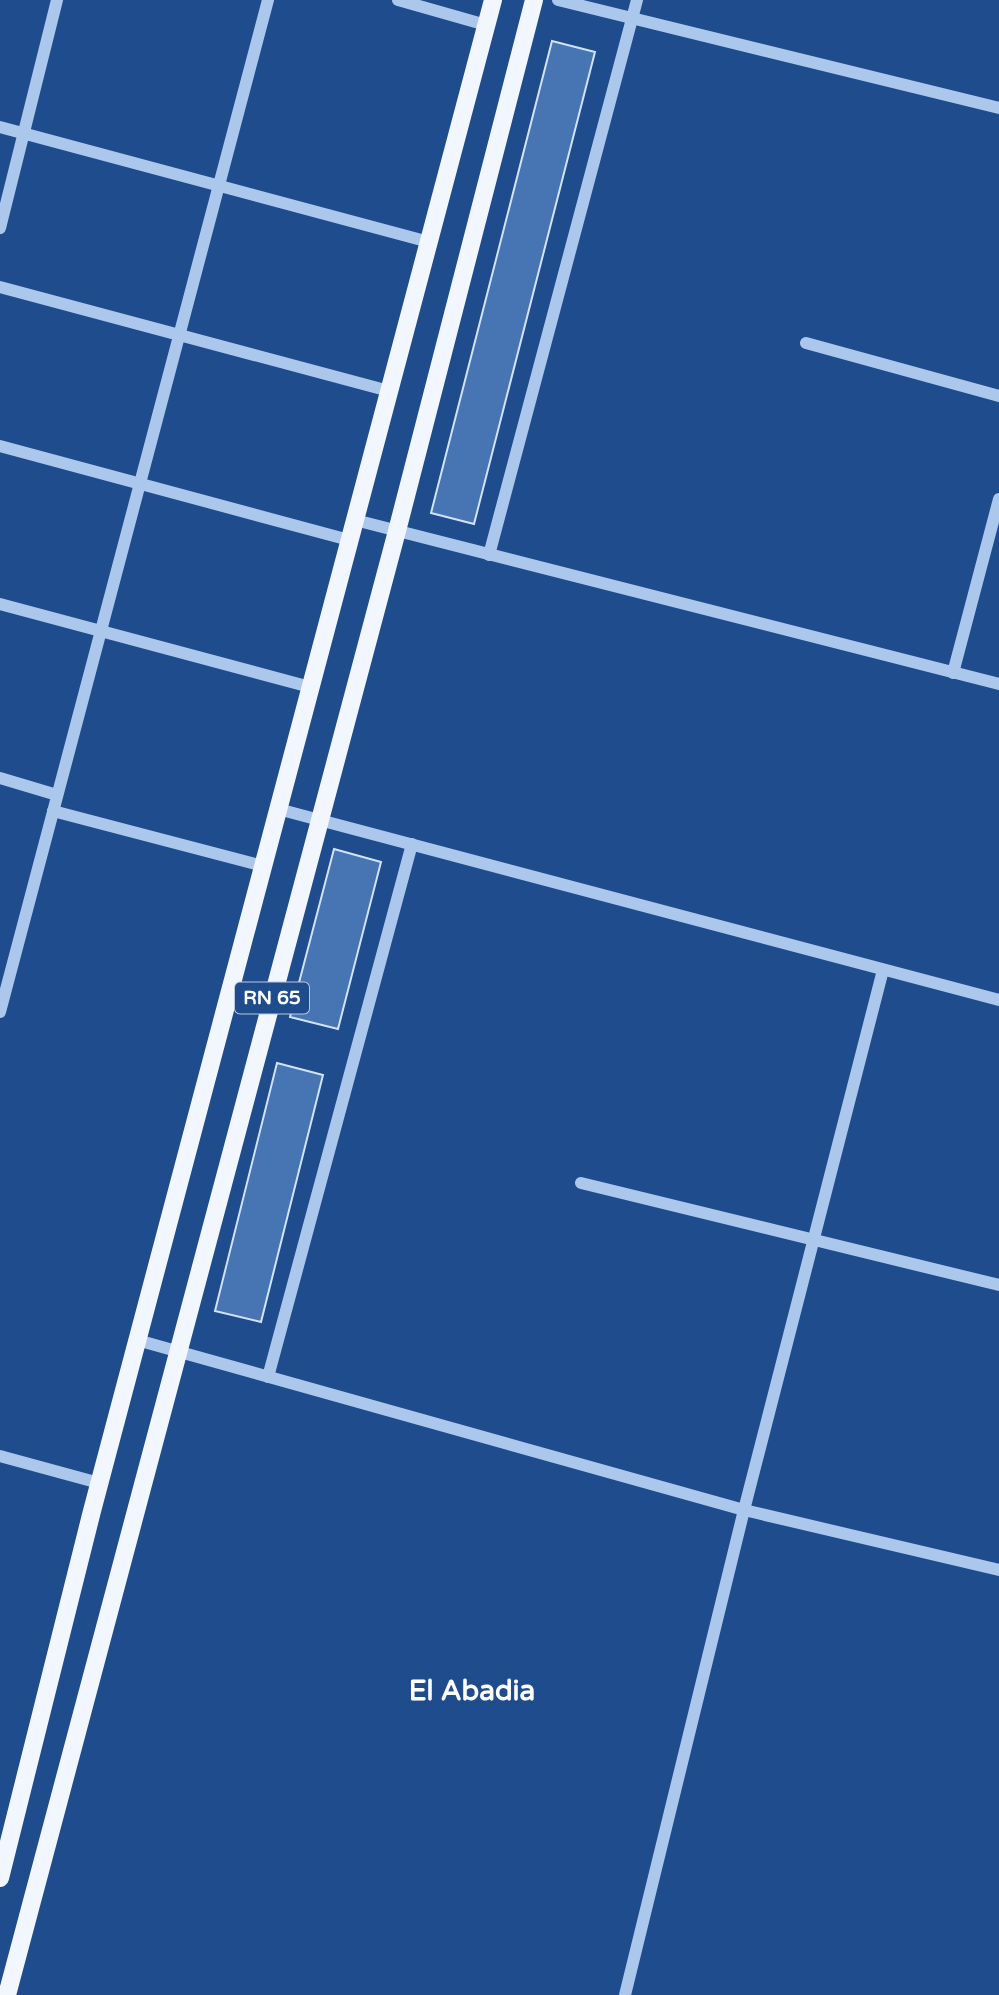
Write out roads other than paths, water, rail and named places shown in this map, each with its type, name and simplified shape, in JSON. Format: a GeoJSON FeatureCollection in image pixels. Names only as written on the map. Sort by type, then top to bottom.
{"type":"FeatureCollection","features":[{"type":"Feature","properties":{"kind":"main road","name":"RN 65"},"geometry":{"type":"LineString","coordinates":[[0,1878],[137,1340],[493,0]]}},
{"type":"Feature","properties":{"kind":"main road","name":"RN 65"},"geometry":{"type":"LineString","coordinates":[[7,1995],[397,531],[534,0]]}},
{"type":"Feature","properties":{"kind":"street"},"geometry":{"type":"LineString","coordinates":[[0,228],[57,0]]}},
{"type":"Feature","properties":{"kind":"street"},"geometry":{"type":"LineString","coordinates":[[0,1012],[268,0]]}},
{"type":"Feature","properties":{"kind":"street"},"geometry":{"type":"LineString","coordinates":[[398,0],[486,25]]}},
{"type":"Feature","properties":{"kind":"street"},"geometry":{"type":"LineString","coordinates":[[558,0],[999,108]]}},
{"type":"Feature","properties":{"kind":"street"},"geometry":{"type":"LineString","coordinates":[[489,555],[637,0]]}},
{"type":"Feature","properties":{"kind":"street"},"geometry":{"type":"LineString","coordinates":[[0,127],[429,242]]}},
{"type":"Feature","properties":{"kind":"street"},"geometry":{"type":"LineString","coordinates":[[0,286],[389,391]]}},
{"type":"Feature","properties":{"kind":"street"},"geometry":{"type":"LineString","coordinates":[[806,342],[999,396]]}},
{"type":"Feature","properties":{"kind":"street"},"geometry":{"type":"LineString","coordinates":[[0,446],[349,540]]}},
{"type":"Feature","properties":{"kind":"street"},"geometry":{"type":"LineString","coordinates":[[953,673],[999,499]]}},
{"type":"Feature","properties":{"kind":"street"},"geometry":{"type":"LineString","coordinates":[[355,520],[999,684]]}},
{"type":"Feature","properties":{"kind":"street"},"geometry":{"type":"LineString","coordinates":[[0,604],[310,687]]}},
{"type":"Feature","properties":{"kind":"street"},"geometry":{"type":"LineString","coordinates":[[0,778],[57,795]]}},
{"type":"Feature","properties":{"kind":"street"},"geometry":{"type":"LineString","coordinates":[[278,809],[999,1000]]}},
{"type":"Feature","properties":{"kind":"street"},"geometry":{"type":"LineString","coordinates":[[53,811],[263,866]]}},
{"type":"Feature","properties":{"kind":"street"},"geometry":{"type":"LineString","coordinates":[[268,1377],[412,844]]}},
{"type":"Feature","properties":{"kind":"street"},"geometry":{"type":"LineString","coordinates":[[625,1995],[744,1510],[883,970]]}},
{"type":"Feature","properties":{"kind":"street"},"geometry":{"type":"LineString","coordinates":[[581,1182],[999,1284]]}},
{"type":"Feature","properties":{"kind":"street"},"geometry":{"type":"LineString","coordinates":[[137,1340],[744,1510],[999,1570]]}},
{"type":"Feature","properties":{"kind":"street"},"geometry":{"type":"LineString","coordinates":[[0,1457],[100,1483]]}},
{"type":"Feature","properties":{"kind":"district","name":"El Abadia"},"geometry":{"type":"Point","coordinates":[472,1691]}}]}
